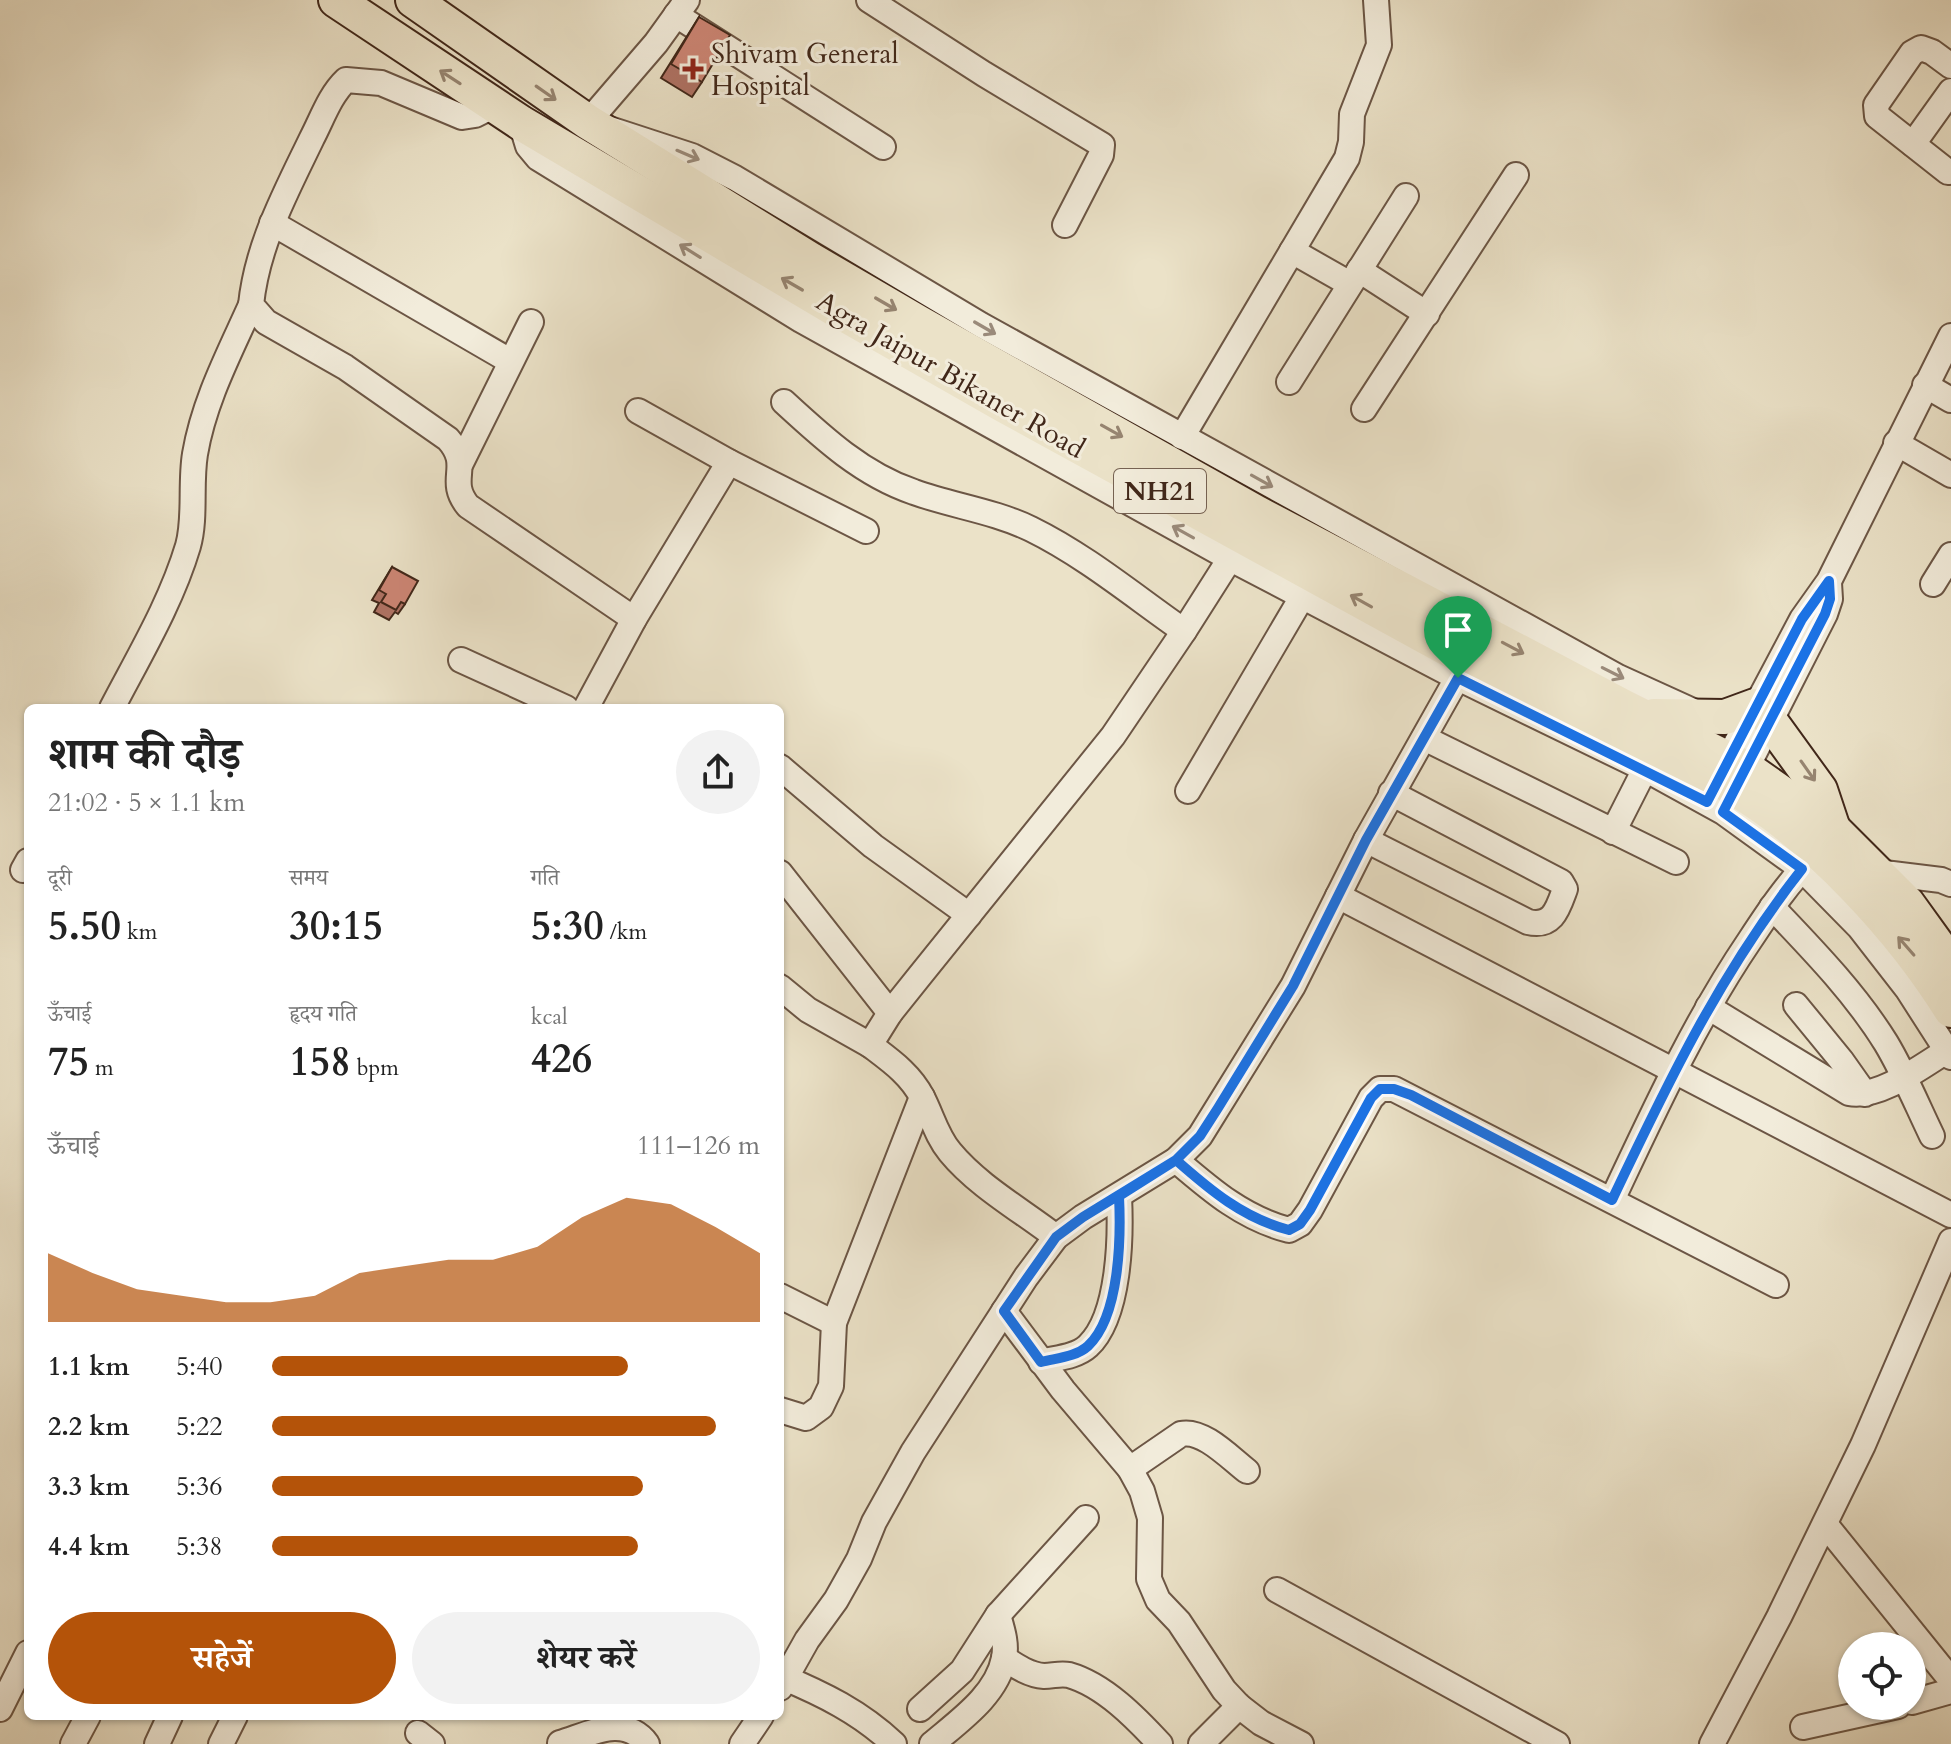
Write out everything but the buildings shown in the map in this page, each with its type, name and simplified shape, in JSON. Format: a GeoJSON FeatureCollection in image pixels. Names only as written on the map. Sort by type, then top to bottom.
{"type":"FeatureCollection","features":[{"type":"Feature","properties":{"kind":"highway","name":"Agra Jaipur Bikaner Road"},"geometry":{"type":"LineString","coordinates":[[336,0],[507,114],[1003,405],[1237,548],[1463,669],[1544,700],[1726,785]]}},
{"type":"Feature","properties":{"kind":"highway","name":"Agra Jaipur Bikaner Road"},"geometry":{"type":"LineString","coordinates":[[413,0],[588,122],[919,323],[1257,513],[1645,716],[1726,785],[1818,850],[1921,963],[1951,1010]]}},
{"type":"Feature","properties":{"kind":"highway"},"geometry":{"type":"LineString","coordinates":[[1645,716],[1725,717],[1762,713],[1820,790],[1818,850]]}},
{"type":"Feature","properties":{"kind":"highway","name":"Agra Jaipur Bikaner Road"},"geometry":{"type":"LineString","coordinates":[[1818,850],[1876,872],[1907,903],[1951,964]]}},
{"type":"Feature","properties":{"kind":"street"},"geometry":{"type":"LineString","coordinates":[[869,0],[1102,145],[1101,155],[1065,225]]}},
{"type":"Feature","properties":{"kind":"street"},"geometry":{"type":"LineString","coordinates":[[1182,437],[1347,158],[1352,114],[1379,45],[1376,0]]}},
{"type":"Feature","properties":{"kind":"street"},"geometry":{"type":"LineString","coordinates":[[883,147],[681,7],[656,43],[588,122],[692,156],[735,178],[981,325],[1182,437],[1618,677],[1706,717]]}},
{"type":"Feature","properties":{"kind":"street"},"geometry":{"type":"LineString","coordinates":[[1948,172],[1877,116],[1876,105],[1912,53],[1921,48],[1951,66]]}},
{"type":"Feature","properties":{"kind":"street"},"geometry":{"type":"LineString","coordinates":[[114,704],[179,574],[189,542],[195,458],[205,414],[217,378],[251,305],[254,278],[272,223],[338,87],[346,80],[381,83],[462,117],[507,114]]}},
{"type":"Feature","properties":{"kind":"street"},"geometry":{"type":"LineString","coordinates":[[1913,144],[1951,91]]}},
{"type":"Feature","properties":{"kind":"street"},"geometry":{"type":"LineString","coordinates":[[1364,409],[1516,175]]}},
{"type":"Feature","properties":{"kind":"street"},"geometry":{"type":"LineString","coordinates":[[1289,382],[1406,196]]}},
{"type":"Feature","properties":{"kind":"street"},"geometry":{"type":"LineString","coordinates":[[272,223],[510,361]]}},
{"type":"Feature","properties":{"kind":"street"},"geometry":{"type":"LineString","coordinates":[[1292,251],[1354,277],[1427,314]]}},
{"type":"Feature","properties":{"kind":"street"},"geometry":{"type":"LineString","coordinates":[[251,305],[266,322],[345,367],[425,421],[457,449],[461,463]]}},
{"type":"Feature","properties":{"kind":"street"},"geometry":{"type":"LineString","coordinates":[[531,322],[461,463],[458,494],[468,506],[634,619]]}},
{"type":"Feature","properties":{"kind":"street"},"geometry":{"type":"LineString","coordinates":[[1726,785],[1762,713],[1802,619],[1829,581],[1951,336]]}},
{"type":"Feature","properties":{"kind":"street"},"geometry":{"type":"LineString","coordinates":[[1925,385],[1951,400]]}},
{"type":"Feature","properties":{"kind":"street"},"geometry":{"type":"LineString","coordinates":[[784,402],[822,438],[882,478],[912,492],[1002,517],[1032,529],[1184,631]]}},
{"type":"Feature","properties":{"kind":"street"},"geometry":{"type":"LineString","coordinates":[[638,411],[729,462],[866,531]]}},
{"type":"Feature","properties":{"kind":"street"},"geometry":{"type":"LineString","coordinates":[[1896,443],[1951,475]]}},
{"type":"Feature","properties":{"kind":"street"},"geometry":{"type":"LineString","coordinates":[[588,704],[634,619],[729,462]]}},
{"type":"Feature","properties":{"kind":"street"},"geometry":{"type":"LineString","coordinates":[[870,1045],[890,1013],[1113,736],[1237,548],[1302,597],[1463,669],[1645,769],[1726,785],[1818,850],[1859,927],[1908,990],[1950,1053],[1865,1094],[1849,1093],[1708,1007]]}},
{"type":"Feature","properties":{"kind":"street"},"geometry":{"type":"LineString","coordinates":[[1933,584],[1951,555]]}},
{"type":"Feature","properties":{"kind":"street"},"geometry":{"type":"LineString","coordinates":[[1188,791],[1302,597]]}},
{"type":"Feature","properties":{"kind":"street"},"geometry":{"type":"LineString","coordinates":[[461,660],[557,704]]}},
{"type":"Feature","properties":{"kind":"street"},"geometry":{"type":"LineString","coordinates":[[784,1678],[836,1600],[913,1452],[1056,1237],[1176,1160],[1200,1136],[1293,986],[1391,793],[1463,669]]}},
{"type":"Feature","properties":{"kind":"street"},"geometry":{"type":"LineString","coordinates":[[1424,738],[1676,862]]}},
{"type":"Feature","properties":{"kind":"street"},"geometry":{"type":"LineString","coordinates":[[1613,832],[1645,769]]}},
{"type":"Feature","properties":{"kind":"street"},"geometry":{"type":"LineString","coordinates":[[784,770],[873,846],[969,915]]}},
{"type":"Feature","properties":{"kind":"street"},"geometry":{"type":"LineString","coordinates":[[1366,840],[1528,922],[1539,925],[1548,922],[1556,913],[1565,889],[1551,875],[1391,793]]}},
{"type":"Feature","properties":{"kind":"street"},"geometry":{"type":"LineString","coordinates":[[1612,1200],[1673,1071],[1708,1007],[1772,907],[1818,850]]}},
{"type":"Feature","properties":{"kind":"street"},"geometry":{"type":"LineString","coordinates":[[1876,872],[1951,884]]}},
{"type":"Feature","properties":{"kind":"street"},"geometry":{"type":"LineString","coordinates":[[784,878],[890,1013]]}},
{"type":"Feature","properties":{"kind":"street"},"geometry":{"type":"LineString","coordinates":[[1338,896],[1951,1215]]}},
{"type":"Feature","properties":{"kind":"street"},"geometry":{"type":"LineString","coordinates":[[1772,907],[1859,1004],[1886,1043],[1932,1136]]}},
{"type":"Feature","properties":{"kind":"street"},"geometry":{"type":"LineString","coordinates":[[784,990],[808,1010],[870,1045],[903,1069],[922,1097],[934,1128],[950,1152],[972,1174],[1056,1237]]}},
{"type":"Feature","properties":{"kind":"street"},"geometry":{"type":"LineString","coordinates":[[1796,1005],[1865,1094]]}},
{"type":"Feature","properties":{"kind":"street"},"geometry":{"type":"LineString","coordinates":[[1176,1160],[1230,1204],[1271,1225],[1289,1230],[1300,1224],[1310,1210],[1371,1098],[1380,1089],[1394,1089],[1776,1285]]}},
{"type":"Feature","properties":{"kind":"street"},"geometry":{"type":"LineString","coordinates":[[784,1411],[806,1418],[821,1407],[831,1386],[834,1323],[922,1097]]}},
{"type":"Feature","properties":{"kind":"street"},"geometry":{"type":"LineString","coordinates":[[1041,1362],[1077,1353],[1089,1345],[1106,1315],[1118,1256],[1119,1196]]}},
{"type":"Feature","properties":{"kind":"street"},"geometry":{"type":"LineString","coordinates":[[1712,1744],[1869,1432],[1951,1241]]}},
{"type":"Feature","properties":{"kind":"street"},"geometry":{"type":"LineString","coordinates":[[784,1298],[834,1323]]}},
{"type":"Feature","properties":{"kind":"street"},"geometry":{"type":"LineString","coordinates":[[1004,1311],[1041,1362],[1130,1469],[1142,1491],[1150,1518],[1149,1579],[1158,1600],[1179,1622],[1224,1690],[1239,1706],[1261,1723],[1301,1744]]}},
{"type":"Feature","properties":{"kind":"street"},"geometry":{"type":"LineString","coordinates":[[1130,1469],[1181,1434],[1189,1432],[1200,1436],[1247,1471]]}},
{"type":"Feature","properties":{"kind":"street"},"geometry":{"type":"LineString","coordinates":[[920,1709],[962,1671],[998,1615],[1086,1518]]}},
{"type":"Feature","properties":{"kind":"street"},"geometry":{"type":"LineString","coordinates":[[1825,1524],[1951,1680]]}},
{"type":"Feature","properties":{"kind":"street"},"geometry":{"type":"LineString","coordinates":[[1277,1590],[1557,1744]]}},
{"type":"Feature","properties":{"kind":"street"},"geometry":{"type":"LineString","coordinates":[[932,1744],[987,1692],[1004,1658],[1004,1639],[998,1615]]}},
{"type":"Feature","properties":{"kind":"street"},"geometry":{"type":"LineString","coordinates":[[1004,1658],[1029,1673],[1048,1676],[1062,1674],[1083,1681],[1117,1704],[1160,1744]]}},
{"type":"Feature","properties":{"kind":"street"},"geometry":{"type":"LineString","coordinates":[[0,1709],[24,1661]]}},
{"type":"Feature","properties":{"kind":"street"},"geometry":{"type":"LineString","coordinates":[[784,1682],[827,1695],[855,1711],[894,1744]]}},
{"type":"Feature","properties":{"kind":"street"},"geometry":{"type":"LineString","coordinates":[[1926,1698],[1951,1691]]}},
{"type":"Feature","properties":{"kind":"street"},"geometry":{"type":"LineString","coordinates":[[1201,1744],[1239,1706]]}},
{"type":"Feature","properties":{"kind":"street"},"geometry":{"type":"LineString","coordinates":[[1803,1727],[1838,1719]]}},
{"type":"Feature","properties":{"kind":"street"},"geometry":{"type":"LineString","coordinates":[[73,1744],[86,1720]]}},
{"type":"Feature","properties":{"kind":"street"},"geometry":{"type":"LineString","coordinates":[[157,1744],[168,1720]]}},
{"type":"Feature","properties":{"kind":"street"},"geometry":{"type":"LineString","coordinates":[[221,1744],[233,1720]]}},
{"type":"Feature","properties":{"kind":"street"},"geometry":{"type":"LineString","coordinates":[[742,1744],[758,1720]]}},
{"type":"Feature","properties":{"kind":"street"},"geometry":{"type":"LineString","coordinates":[[560,1743],[618,1726],[640,1734],[647,1744]]}},
{"type":"Feature","properties":{"kind":"place","name":"Shivam General Hospital"},"geometry":{"type":"Point","coordinates":[693,69]}},
{"type":"Feature","properties":{"kind":"route"},"geometry":{"type":"LineString","coordinates":[[1458,678],[1391,793],[1293,986],[1200,1136],[1176,1160],[1119,1196],[1118,1256],[1111,1298],[1106,1315],[1089,1345],[1077,1353],[1041,1362],[1004,1311],[1056,1237],[1083,1217],[1176,1160],[1219,1197],[1241,1211],[1289,1230],[1300,1224],[1310,1210],[1371,1098],[1380,1089],[1394,1089],[1411,1095],[1612,1200],[1673,1071],[1722,982],[1772,907],[1802,869],[1723,812],[1825,614],[1830,599],[1829,581],[1802,619],[1707,802],[1458,678]]}}]}
